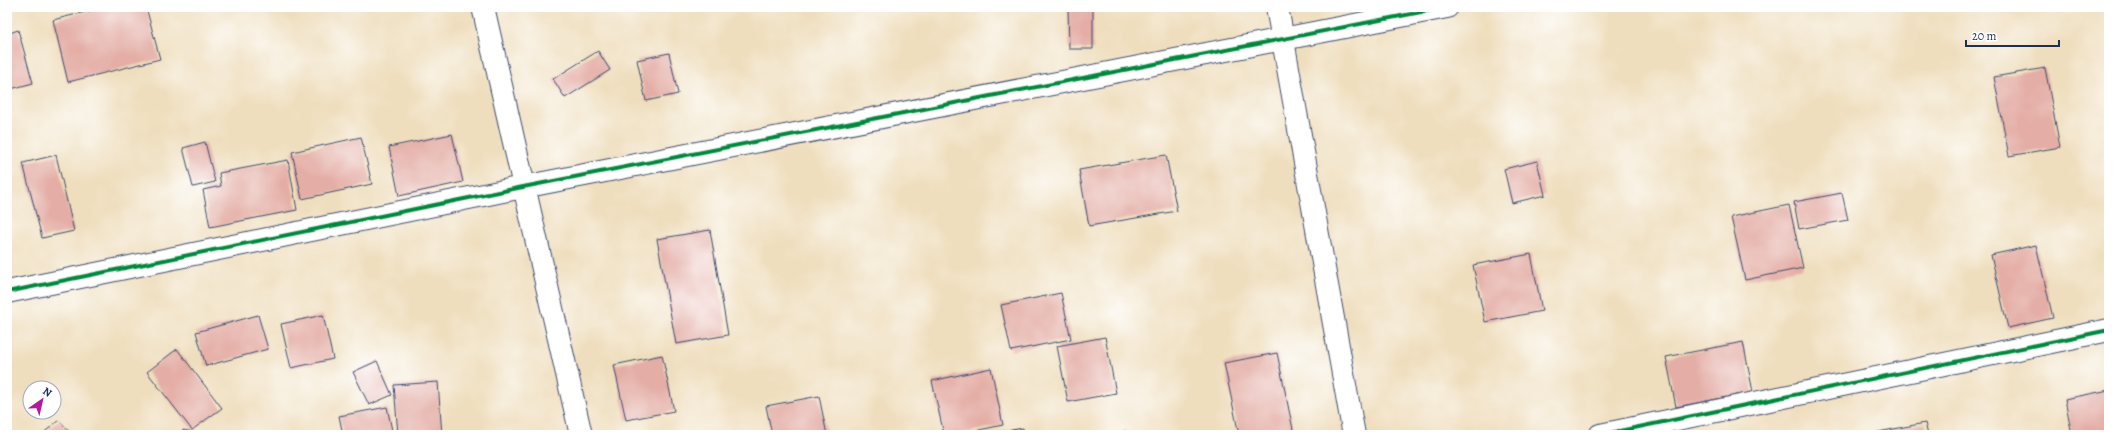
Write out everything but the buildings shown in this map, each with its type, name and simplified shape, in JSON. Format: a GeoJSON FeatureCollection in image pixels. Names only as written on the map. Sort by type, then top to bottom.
{"type":"FeatureCollection","features":[{"type":"Feature","properties":{"kind":"street"},"geometry":{"type":"LineString","coordinates":[[483,7],[581,435]]}},
{"type":"Feature","properties":{"kind":"street"},"geometry":{"type":"LineString","coordinates":[[1277,7],[1354,435]]}},
{"type":"Feature","properties":{"kind":"street"},"geometry":{"type":"LineString","coordinates":[[7,292],[523,187],[1284,40],[1447,7]]}},
{"type":"Feature","properties":{"kind":"street"},"geometry":{"type":"LineString","coordinates":[[1600,435],[2109,330]]}},
{"type":"Feature","properties":{"kind":"cycle path"},"geometry":{"type":"LineString","coordinates":[[7,292],[523,187],[1447,7]]}},
{"type":"Feature","properties":{"kind":"cycle path"},"geometry":{"type":"LineString","coordinates":[[1600,435],[2109,330]]}}]}
